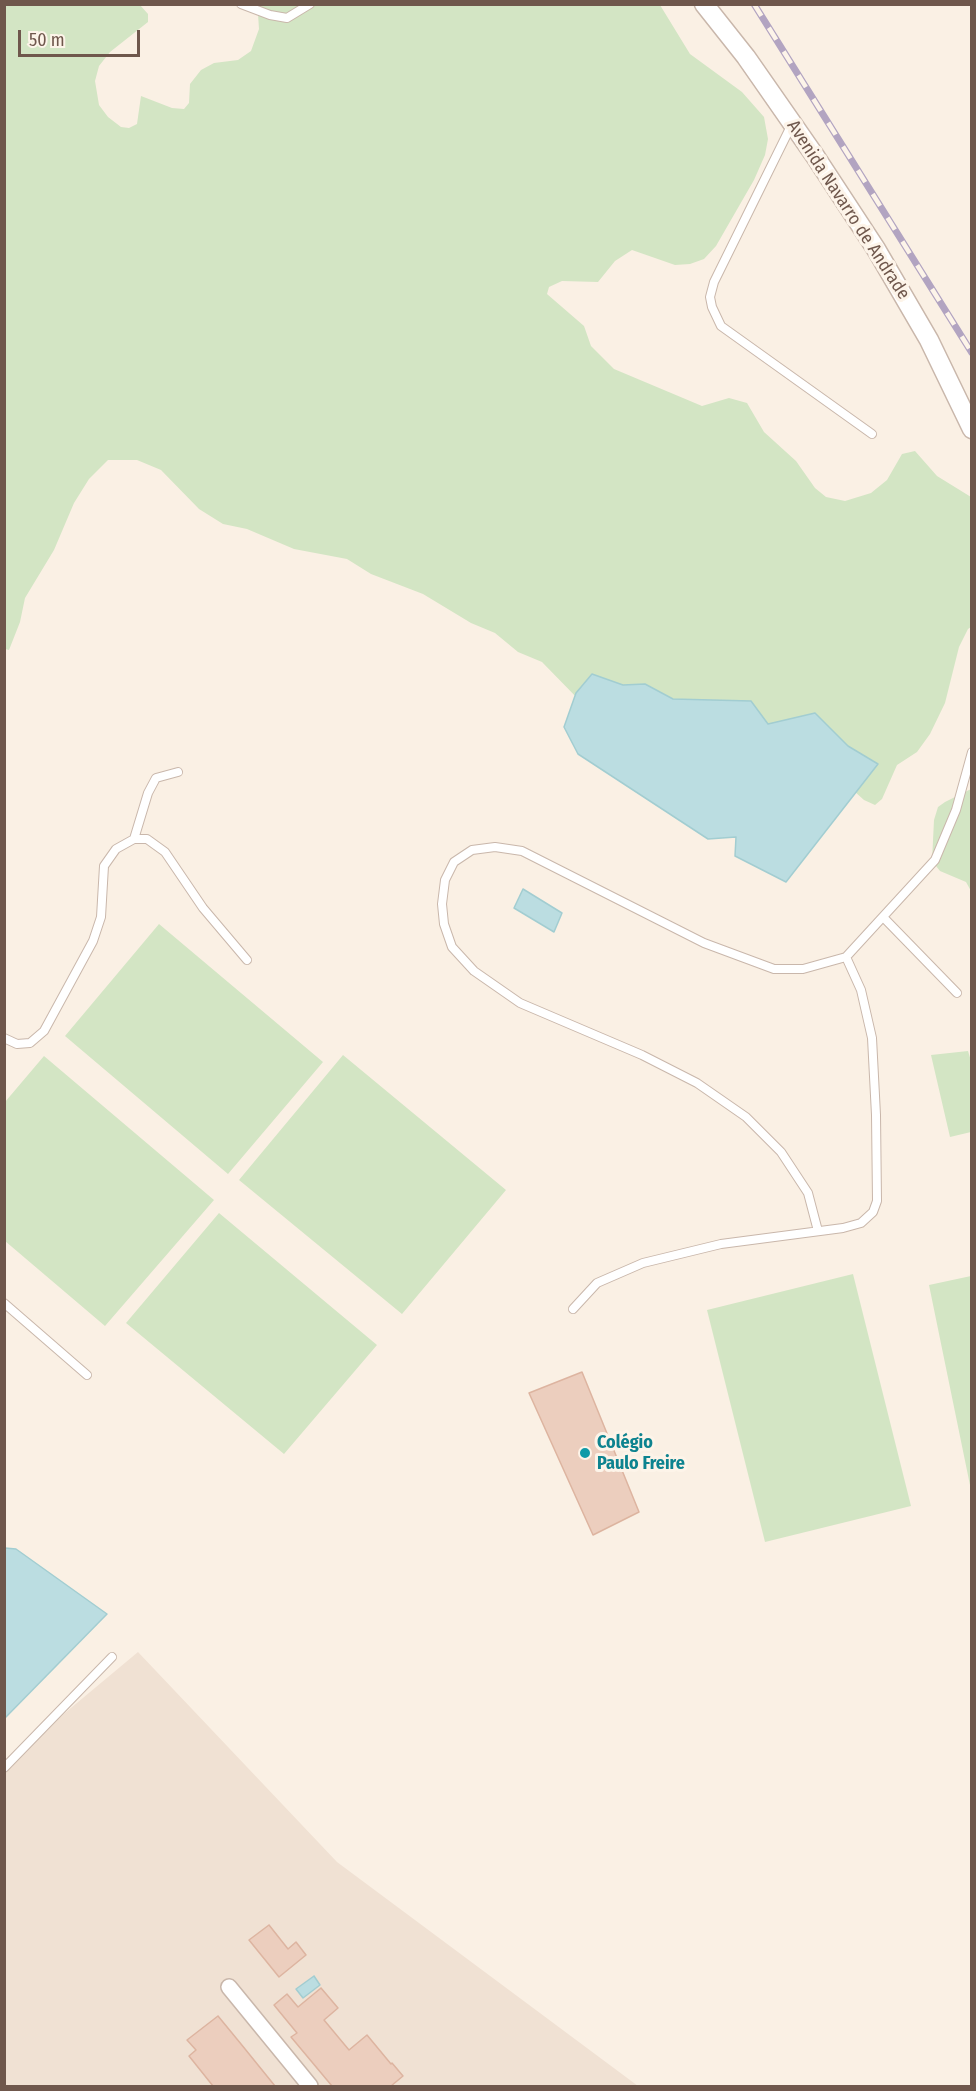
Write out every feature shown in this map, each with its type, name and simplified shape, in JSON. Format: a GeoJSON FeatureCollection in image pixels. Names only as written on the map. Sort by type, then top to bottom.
{"type":"FeatureCollection","features":[{"type":"Feature","properties":{"kind":"street","name":"Avenida Navarro de Andrade"},"geometry":{"type":"LineString","coordinates":[[704,4],[746,57],[793,123],[876,249],[929,340],[972,429]]}},
{"type":"Feature","properties":{"kind":"street"},"geometry":{"type":"LineString","coordinates":[[229,1987],[310,2086]]}},
{"type":"Feature","properties":{"kind":"lane"},"geometry":{"type":"LineString","coordinates":[[241,4],[270,15],[287,18],[310,4]]}},
{"type":"Feature","properties":{"kind":"lane"},"geometry":{"type":"LineString","coordinates":[[793,123],[714,282],[710,297],[712,307],[721,326],[872,434]]}},
{"type":"Feature","properties":{"kind":"lane"},"geometry":{"type":"LineString","coordinates":[[818,1231],[808,1193],[781,1152],[746,1117],[697,1083],[642,1055],[520,1004],[474,971],[452,947],[444,924],[442,904],[445,880],[454,862],[472,850],[495,847],[522,851],[704,943],[774,969],[803,969],[846,957],[935,860],[956,810],[972,752]]}},
{"type":"Feature","properties":{"kind":"lane"},"geometry":{"type":"LineString","coordinates":[[134,839],[148,793],[156,778],[178,772]]}},
{"type":"Feature","properties":{"kind":"lane"},"geometry":{"type":"LineString","coordinates":[[4,1038],[17,1044],[30,1043],[44,1031],[93,940],[101,917],[104,866],[116,849],[134,839],[147,839],[165,852],[203,908],[247,960]]}},
{"type":"Feature","properties":{"kind":"lane"},"geometry":{"type":"LineString","coordinates":[[884,918],[957,993]]}},
{"type":"Feature","properties":{"kind":"lane"},"geometry":{"type":"LineString","coordinates":[[573,1309],[597,1283],[643,1263],[721,1244],[818,1231],[861,1222],[873,1212],[877,1201],[872,1038],[861,990],[846,957]]}},
{"type":"Feature","properties":{"kind":"lane"},"geometry":{"type":"LineString","coordinates":[[4,1303],[87,1375]]}},
{"type":"Feature","properties":{"kind":"lane"},"geometry":{"type":"LineString","coordinates":[[4,1768],[112,1657]]}},
{"type":"Feature","properties":{"kind":"shaded area"},"geometry":{"type":"Polygon","coordinates":[[[138,1652],[337,1862],[638,2086],[5,2086],[5,1763],[138,1652]]]}},
{"type":"Feature","properties":{"kind":"green space"},"geometry":{"type":"Polygon","coordinates":[[[4,5],[140,5],[148,14],[148,22],[110,52],[99,66],[95,81],[99,105],[108,117],[121,127],[129,128],[137,124],[141,96],[172,108],[184,109],[189,103],[190,84],[201,70],[214,63],[238,60],[251,51],[259,29],[258,14],[254,5],[660,5],[690,54],[742,92],[764,117],[768,139],[765,155],[754,180],[716,246],[704,259],[690,264],[675,265],[632,250],[615,261],[598,282],[562,281],[549,287],[547,294],[584,326],[591,346],[614,369],[702,406],[729,398],[747,403],[764,432],[796,461],[815,488],[826,497],[845,501],[871,493],[887,480],[902,454],[915,451],[937,476],[971,497],[971,627],[959,647],[945,703],[930,734],[917,752],[897,765],[882,799],[875,805],[864,800],[835,774],[581,702],[542,662],[518,652],[495,633],[471,623],[423,594],[371,574],[347,559],[294,549],[247,529],[223,524],[199,509],[161,470],[137,460],[108,460],[89,479],[74,503],[54,550],[25,598],[20,622],[9,650],[5,649],[4,5]]]}},
{"type":"Feature","properties":{"kind":"green space"},"geometry":{"type":"Polygon","coordinates":[[[971,789],[971,891],[966,882],[940,871],[932,861],[934,820],[938,807],[971,789]]]}},
{"type":"Feature","properties":{"kind":"green space"},"geometry":{"type":"Polygon","coordinates":[[[159,924],[323,1062],[228,1174],[65,1036],[159,924]]]}},
{"type":"Feature","properties":{"kind":"green space"},"geometry":{"type":"Polygon","coordinates":[[[968,1051],[972,1064],[971,1132],[950,1137],[931,1055],[968,1051]]]}},
{"type":"Feature","properties":{"kind":"green space"},"geometry":{"type":"Polygon","coordinates":[[[343,1055],[506,1190],[402,1314],[239,1180],[343,1055]]]}},
{"type":"Feature","properties":{"kind":"green space"},"geometry":{"type":"Polygon","coordinates":[[[44,1056],[214,1200],[105,1326],[5,1241],[5,1102],[44,1056]]]}},
{"type":"Feature","properties":{"kind":"green space"},"geometry":{"type":"Polygon","coordinates":[[[219,1213],[377,1345],[284,1454],[126,1323],[219,1213]]]}},
{"type":"Feature","properties":{"kind":"green space"},"geometry":{"type":"Polygon","coordinates":[[[853,1274],[911,1506],[765,1542],[707,1310],[853,1274]]]}},
{"type":"Feature","properties":{"kind":"green space"},"geometry":{"type":"Polygon","coordinates":[[[972,1276],[971,1490],[929,1285],[972,1276]]]}},
{"type":"Feature","properties":{"kind":"water"},"geometry":{"type":"Polygon","coordinates":[[[592,674],[623,685],[645,684],[673,699],[751,701],[768,724],[815,713],[848,746],[878,764],[786,882],[735,856],[736,837],[708,839],[578,754],[564,727],[576,693],[592,674]]]}},
{"type":"Feature","properties":{"kind":"water"},"geometry":{"type":"Polygon","coordinates":[[[523,889],[562,913],[554,932],[514,908],[523,889]]]}},
{"type":"Feature","properties":{"kind":"water"},"geometry":{"type":"Polygon","coordinates":[[[5,1548],[16,1549],[107,1614],[5,1718],[5,1548]]]}},
{"type":"Feature","properties":{"kind":"water"},"geometry":{"type":"Polygon","coordinates":[[[314,1976],[320,1985],[303,1998],[296,1989],[314,1976]]]}},
{"type":"Feature","properties":{"kind":"building","name":"Colégio Paulo Freire"},"geometry":{"type":"Polygon","coordinates":[[[582,1372],[639,1512],[593,1535],[529,1393],[582,1372]]]}},
{"type":"Feature","properties":{"kind":"building"},"geometry":{"type":"Polygon","coordinates":[[[269,1925],[288,1949],[296,1942],[306,1955],[279,1977],[249,1940],[269,1925]]]}},
{"type":"Feature","properties":{"kind":"building"},"geometry":{"type":"Polygon","coordinates":[[[321,1988],[338,2008],[324,2020],[349,2050],[367,2035],[403,2076],[391,2086],[332,2086],[291,2037],[297,2033],[274,2005],[287,1994],[298,2007],[321,1988]]]}},
{"type":"Feature","properties":{"kind":"building"},"geometry":{"type":"Polygon","coordinates":[[[218,2016],[275,2086],[213,2086],[189,2056],[196,2050],[187,2040],[218,2016]]]}},
{"type":"Feature","properties":{"kind":"railway"},"geometry":{"type":"LineString","coordinates":[[754,4],[972,353]]}},
{"type":"Feature","properties":{"kind":"place","name":"Colégio Paulo Freire"},"geometry":{"type":"Point","coordinates":[585,1453]}}]}
